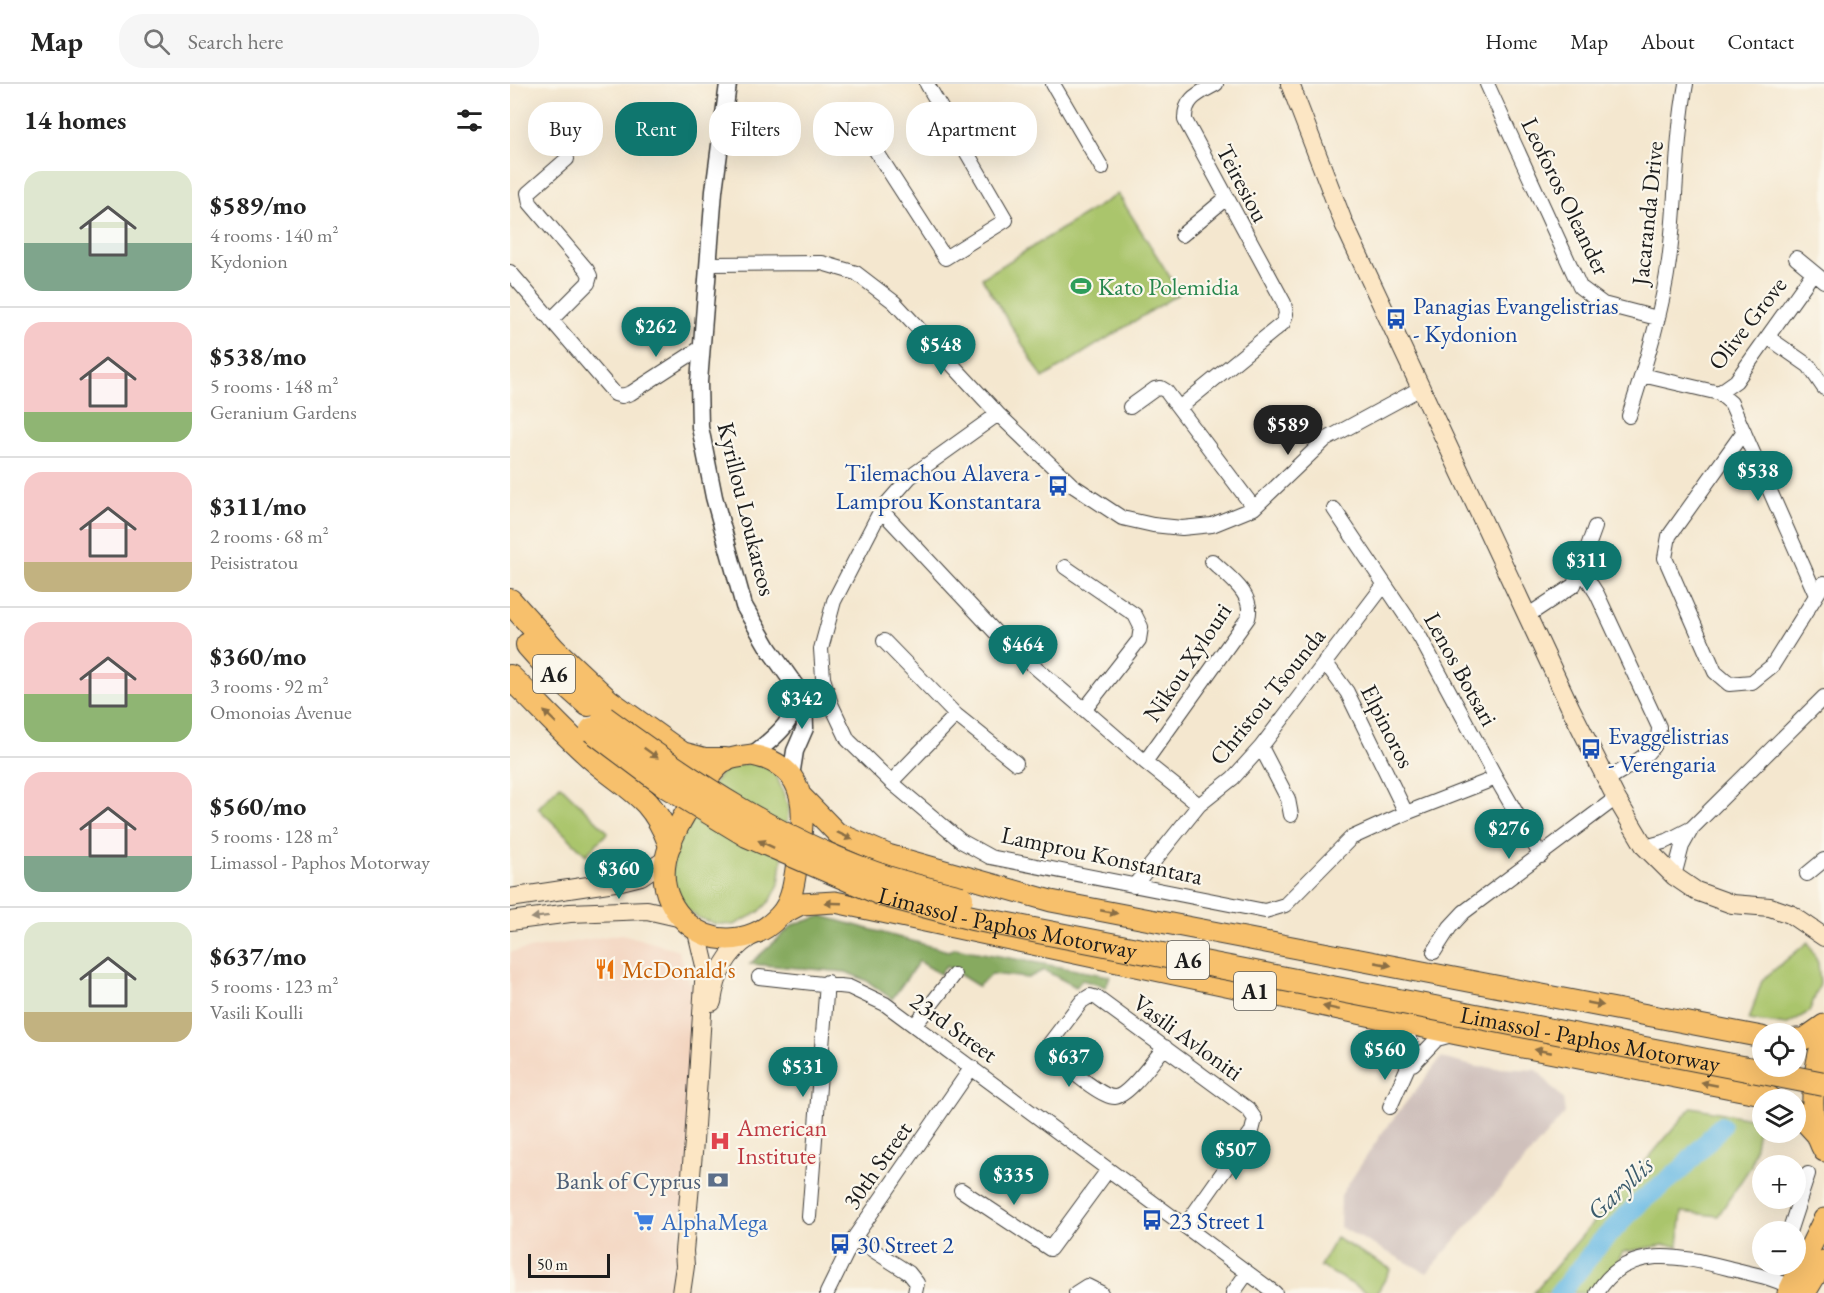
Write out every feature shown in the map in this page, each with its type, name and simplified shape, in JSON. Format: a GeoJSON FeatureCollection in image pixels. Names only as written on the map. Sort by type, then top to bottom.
{"type":"FeatureCollection","features":[{"type":"Feature","properties":{"kind":"highway"},"geometry":{"type":"LineString","coordinates":[[510,601],[554,650],[608,701],[682,754],[705,760],[725,760]]}},
{"type":"Feature","properties":{"kind":"highway","name":"Limassol - Paphos Motorway"},"geometry":{"type":"LineString","coordinates":[[510,625],[598,724],[757,819],[832,856],[890,879],[974,902],[1752,1054]]}},
{"type":"Feature","properties":{"kind":"highway","name":"Limassol - Paphos Motorway"},"geometry":{"type":"LineString","coordinates":[[510,645],[668,787],[747,835],[885,895],[972,918],[1824,1084]]}},
{"type":"Feature","properties":{"kind":"highway"},"geometry":{"type":"LineString","coordinates":[[510,677],[591,757],[650,804],[662,823],[667,852]]}},
{"type":"Feature","properties":{"kind":"highway"},"geometry":{"type":"LineString","coordinates":[[1806,1065],[1824,1068]]}},
{"type":"Feature","properties":{"kind":"main road"},"geometry":{"type":"LineString","coordinates":[[1290,84],[1344,224],[1606,780],[1645,847],[1674,876],[1708,896],[1732,904],[1770,907],[1790,914],[1823,938]]}},
{"type":"Feature","properties":{"kind":"main road","name":"A1"},"geometry":{"type":"LineString","coordinates":[[725,760],[752,755],[770,758],[782,765],[791,776],[802,798],[837,832],[888,855],[1051,901],[1752,1035]]}},
{"type":"Feature","properties":{"kind":"main road"},"geometry":{"type":"LineString","coordinates":[[510,898],[640,876],[667,852],[709,778],[725,760]]}},
{"type":"Feature","properties":{"kind":"main road","name":"A1"},"geometry":{"type":"LineString","coordinates":[[780,915],[793,889],[803,827],[802,798]]}},
{"type":"Feature","properties":{"kind":"main road"},"geometry":{"type":"LineString","coordinates":[[667,852],[664,878],[668,899],[690,925],[705,966],[694,1142],[684,1251],[685,1266],[681,1293]]}},
{"type":"Feature","properties":{"kind":"main road","name":"A1"},"geometry":{"type":"LineString","coordinates":[[750,937],[780,915],[801,904],[835,902],[1457,1034],[1752,1092]]}},
{"type":"Feature","properties":{"kind":"main road"},"geometry":{"type":"LineString","coordinates":[[510,921],[570,913],[647,910],[733,940],[750,937]]}},
{"type":"Feature","properties":{"kind":"main road"},"geometry":{"type":"LineString","coordinates":[[685,1266],[692,1253],[697,1210],[713,993],[725,960],[734,947],[750,937]]}},
{"type":"Feature","properties":{"kind":"main road"},"geometry":{"type":"LineString","coordinates":[[1806,1038],[1824,1025]]}},
{"type":"Feature","properties":{"kind":"main road"},"geometry":{"type":"LineString","coordinates":[[1820,1143],[1813,1091],[1824,1035]]}},
{"type":"Feature","properties":{"kind":"main road"},"geometry":{"type":"LineString","coordinates":[[1806,1125],[1820,1143]]}},
{"type":"Feature","properties":{"kind":"main road"},"geometry":{"type":"LineString","coordinates":[[1789,1288],[1824,1219]]}},
{"type":"Feature","properties":{"kind":"main road"},"geometry":{"type":"LineString","coordinates":[[1789,1288],[1824,1261]]}},
{"type":"Feature","properties":{"kind":"street","name":"Kyrillou Loukareos"},"geometry":{"type":"LineString","coordinates":[[728,84],[714,191],[699,382],[700,427],[733,569],[744,606],[769,649],[804,698],[805,728],[795,751],[791,776]]}},
{"type":"Feature","properties":{"kind":"street"},"geometry":{"type":"LineString","coordinates":[[879,156],[942,255],[950,257],[1006,220],[927,84]]}},
{"type":"Feature","properties":{"kind":"street"},"geometry":{"type":"LineString","coordinates":[[1054,84],[1102,168]]}},
{"type":"Feature","properties":{"kind":"street","name":"Teiresiou"},"geometry":{"type":"LineString","coordinates":[[1179,408],[1283,323],[1286,314],[1284,303],[1225,199],[1185,120],[1184,111],[1192,97],[1216,84]]}},
{"type":"Feature","properties":{"kind":"street","name":"Leoforos Oleander"},"geometry":{"type":"LineString","coordinates":[[1487,84],[1580,287],[1603,304],[1657,318]]}},
{"type":"Feature","properties":{"kind":"street","name":"Jacaranda Drive"},"geometry":{"type":"LineString","coordinates":[[1629,416],[1657,318],[1669,261],[1679,118],[1686,84]]}},
{"type":"Feature","properties":{"kind":"street"},"geometry":{"type":"LineString","coordinates":[[551,320],[588,283],[590,276],[530,203],[528,193],[567,159]]}},
{"type":"Feature","properties":{"kind":"street"},"geometry":{"type":"LineString","coordinates":[[1182,235],[1225,199]]}},
{"type":"Feature","properties":{"kind":"street"},"geometry":{"type":"LineString","coordinates":[[1796,258],[1819,277]]}},
{"type":"Feature","properties":{"kind":"street"},"geometry":{"type":"LineString","coordinates":[[710,264],[822,263],[856,273],[894,302],[998,414],[1072,485],[1122,518],[1153,525],[1182,528],[1212,525],[1254,508],[1325,440],[1421,388]]}},
{"type":"Feature","properties":{"kind":"street"},"geometry":{"type":"LineString","coordinates":[[510,272],[615,394],[622,396],[702,347]]}},
{"type":"Feature","properties":{"kind":"street","name":"Olive Grove"},"geometry":{"type":"LineString","coordinates":[[1642,375],[1719,393],[1736,381],[1819,277]]}},
{"type":"Feature","properties":{"kind":"street"},"geometry":{"type":"LineString","coordinates":[[1769,338],[1809,366],[1824,388]]}},
{"type":"Feature","properties":{"kind":"street"},"geometry":{"type":"LineString","coordinates":[[1130,407],[1155,389],[1161,388],[1179,408],[1254,508]]}},
{"type":"Feature","properties":{"kind":"street"},"geometry":{"type":"LineString","coordinates":[[1719,393],[1731,403],[1820,589],[1772,666],[1752,682],[1729,684],[1715,672],[1665,558],[1669,537],[1744,431]]}},
{"type":"Feature","properties":{"kind":"street","name":"Lamprou Konstantara"},"geometry":{"type":"LineString","coordinates":[[998,414],[910,477],[881,510],[834,601],[821,649],[823,678],[831,704],[848,740],[891,782],[961,841],[990,857],[1265,910],[1276,909],[1285,905],[1344,843],[1406,813],[1496,778]]}},
{"type":"Feature","properties":{"kind":"street","name":"Lenos Botsari"},"geometry":{"type":"LineString","coordinates":[[1334,509],[1420,637],[1541,856]]}},
{"type":"Feature","properties":{"kind":"street"},"geometry":{"type":"LineString","coordinates":[[881,510],[997,634],[1145,762],[1199,805]]}},
{"type":"Feature","properties":{"kind":"street"},"geometry":{"type":"LineString","coordinates":[[1527,616],[1574,585],[1595,527]]}},
{"type":"Feature","properties":{"kind":"street","name":"Nikou Xylouri"},"geometry":{"type":"LineString","coordinates":[[1145,762],[1248,618],[1251,607],[1247,596],[1212,561]]}},
{"type":"Feature","properties":{"kind":"street"},"geometry":{"type":"LineString","coordinates":[[1065,567],[1135,615],[1141,627],[1139,640],[1085,709]]}},
{"type":"Feature","properties":{"kind":"street"},"geometry":{"type":"LineString","coordinates":[[1581,569],[1597,594],[1659,727],[1660,739],[1652,750],[1606,780]]}},
{"type":"Feature","properties":{"kind":"street","name":"Christou Tsounda"},"geometry":{"type":"LineString","coordinates":[[1134,886],[1199,805],[1233,778],[1261,747],[1384,585]]}},
{"type":"Feature","properties":{"kind":"street"},"geometry":{"type":"LineString","coordinates":[[884,641],[956,715],[1016,763]]}},
{"type":"Feature","properties":{"kind":"street","name":"Elpinoros"},"geometry":{"type":"LineString","coordinates":[[1325,662],[1350,698],[1406,813]]}},
{"type":"Feature","properties":{"kind":"street"},"geometry":{"type":"LineString","coordinates":[[752,755],[779,734],[793,713],[796,698],[792,681]]}},
{"type":"Feature","properties":{"kind":"street"},"geometry":{"type":"LineString","coordinates":[[1674,876],[1682,846],[1692,828],[1824,697]]}},
{"type":"Feature","properties":{"kind":"street"},"geometry":{"type":"LineString","coordinates":[[891,782],[956,715]]}},
{"type":"Feature","properties":{"kind":"street"},"geometry":{"type":"LineString","coordinates":[[1261,747],[1288,799],[1291,815]]}},
{"type":"Feature","properties":{"kind":"street"},"geometry":{"type":"LineString","coordinates":[[1434,952],[1450,927],[1464,912],[1616,798]]}},
{"type":"Feature","properties":{"kind":"street"},"geometry":{"type":"LineString","coordinates":[[1645,847],[1667,841],[1692,828]]}},
{"type":"Feature","properties":{"kind":"street"},"geometry":{"type":"LineString","coordinates":[[1807,874],[1824,860]]}},
{"type":"Feature","properties":{"kind":"street"},"geometry":{"type":"LineString","coordinates":[[915,1025],[954,975]]}},
{"type":"Feature","properties":{"kind":"street","name":"23rd Street"},"geometry":{"type":"LineString","coordinates":[[759,977],[827,982],[866,993],[915,1025],[1246,1274],[1275,1293]]}},
{"type":"Feature","properties":{"kind":"street"},"geometry":{"type":"LineString","coordinates":[[809,1217],[827,982]]}},
{"type":"Feature","properties":{"kind":"street","name":"Vasili Avloniti"},"geometry":{"type":"LineString","coordinates":[[1165,1047],[1126,1092],[1116,1097],[1105,1095],[1052,1056],[1049,1049],[1050,1042],[1082,1000],[1090,996],[1097,998],[1165,1047],[1248,1109],[1255,1119],[1252,1131],[1185,1226]]}},
{"type":"Feature","properties":{"kind":"street"},"geometry":{"type":"LineString","coordinates":[[1390,1107],[1415,1052],[1408,1037],[1396,1021]]}},
{"type":"Feature","properties":{"kind":"street"},"geometry":{"type":"LineString","coordinates":[[1409,1069],[1437,1039],[1457,1034]]}},
{"type":"Feature","properties":{"kind":"street","name":"30th Street"},"geometry":{"type":"LineString","coordinates":[[827,1293],[854,1239],[972,1067]]}},
{"type":"Feature","properties":{"kind":"street"},"geometry":{"type":"LineString","coordinates":[[961,1190],[1050,1249],[1108,1170]]}},
{"type":"Feature","properties":{"kind":"street"},"geometry":{"type":"LineString","coordinates":[[1793,1221],[1808,1174]]}},
{"type":"Feature","properties":{"kind":"street"},"geometry":{"type":"LineString","coordinates":[[854,1239],[909,1273],[918,1283],[915,1293]]}},
{"type":"Feature","properties":{"kind":"street"},"geometry":{"type":"LineString","coordinates":[[1597,1293],[1612,1274],[1624,1266],[1667,1255],[1789,1288]]}},
{"type":"Feature","properties":{"kind":"street"},"geometry":{"type":"LineString","coordinates":[[1233,1293],[1246,1274]]}},
{"type":"Feature","properties":{"kind":"street"},"geometry":{"type":"LineString","coordinates":[[1076,1293],[1087,1287],[1101,1293]]}},
{"type":"Feature","properties":{"kind":"shaded area"},"geometry":{"type":"Polygon","coordinates":[[[622,934],[678,950],[704,1021],[674,1293],[510,1293],[510,952],[622,934]]]}},
{"type":"Feature","properties":{"kind":"shaded area"},"geometry":{"type":"Polygon","coordinates":[[[1441,1058],[1477,1067],[1537,1070],[1563,1099],[1565,1113],[1427,1273],[1340,1227],[1341,1195],[1382,1133],[1441,1058]]]}},
{"type":"Feature","properties":{"kind":"green space","name":"Kato Polemidia"},"geometry":{"type":"Polygon","coordinates":[[[1118,194],[1180,293],[1043,378],[982,278],[1118,194]]]}},
{"type":"Feature","properties":{"kind":"green space"},"geometry":{"type":"Polygon","coordinates":[[[753,762],[768,768],[777,777],[789,808],[779,884],[771,900],[759,912],[734,925],[715,924],[699,918],[686,909],[671,883],[673,845],[724,768],[753,762]]]}},
{"type":"Feature","properties":{"kind":"green space"},"geometry":{"type":"Polygon","coordinates":[[[560,785],[608,832],[586,855],[538,808],[560,785]]]}},
{"type":"Feature","properties":{"kind":"green space"},"geometry":{"type":"Polygon","coordinates":[[[822,916],[948,951],[955,948],[1110,976],[1106,987],[1082,980],[1076,987],[1044,970],[1028,978],[992,974],[978,986],[946,966],[940,974],[919,961],[892,999],[867,981],[846,972],[750,964],[793,925],[822,916]]]}},
{"type":"Feature","properties":{"kind":"green space"},"geometry":{"type":"Polygon","coordinates":[[[1808,942],[1818,963],[1820,984],[1809,1012],[1790,1023],[1749,1020],[1762,980],[1808,942]]]}},
{"type":"Feature","properties":{"kind":"green space"},"geometry":{"type":"Polygon","coordinates":[[[1692,1107],[1752,1118],[1752,1143],[1756,1143],[1751,1166],[1718,1216],[1682,1212],[1678,1246],[1664,1245],[1623,1252],[1613,1270],[1593,1293],[1533,1293],[1692,1107]]]}},
{"type":"Feature","properties":{"kind":"green space"},"geometry":{"type":"Polygon","coordinates":[[[1336,1238],[1391,1269],[1377,1293],[1368,1293],[1320,1266],[1336,1238]]]}},
{"type":"Feature","properties":{"kind":"waterway","name":"Garyllis"},"geometry":{"type":"LineString","coordinates":[[1560,1293],[1600,1243],[1639,1203],[1683,1168],[1721,1126]]}},
{"type":"Feature","properties":{"kind":"place","name":"Kato Polemidia"},"geometry":{"type":"Point","coordinates":[1081,286]}},
{"type":"Feature","properties":{"kind":"place","name":"Panagias Evangelistrias - Kydonion"},"geometry":{"type":"Point","coordinates":[1396,319]}},
{"type":"Feature","properties":{"kind":"place","name":"Tilemachou Alavera - Lamprou Konstantara"},"geometry":{"type":"Point","coordinates":[1058,486]}},
{"type":"Feature","properties":{"kind":"place","name":"Evaggelistrias - Verengaria"},"geometry":{"type":"Point","coordinates":[1591,749]}},
{"type":"Feature","properties":{"kind":"place","name":"McDonald's"},"geometry":{"type":"Point","coordinates":[605,969]}},
{"type":"Feature","properties":{"kind":"place","name":"American Institute"},"geometry":{"type":"Point","coordinates":[720,1141]}},
{"type":"Feature","properties":{"kind":"place","name":"Bank of Cyprus"},"geometry":{"type":"Point","coordinates":[718,1180]}},
{"type":"Feature","properties":{"kind":"place","name":"23 Street 1"},"geometry":{"type":"Point","coordinates":[1152,1220]}},
{"type":"Feature","properties":{"kind":"place","name":"AlphaMega"},"geometry":{"type":"Point","coordinates":[644,1221]}},
{"type":"Feature","properties":{"kind":"place","name":"30 Street 2"},"geometry":{"type":"Point","coordinates":[840,1244]}}]}
